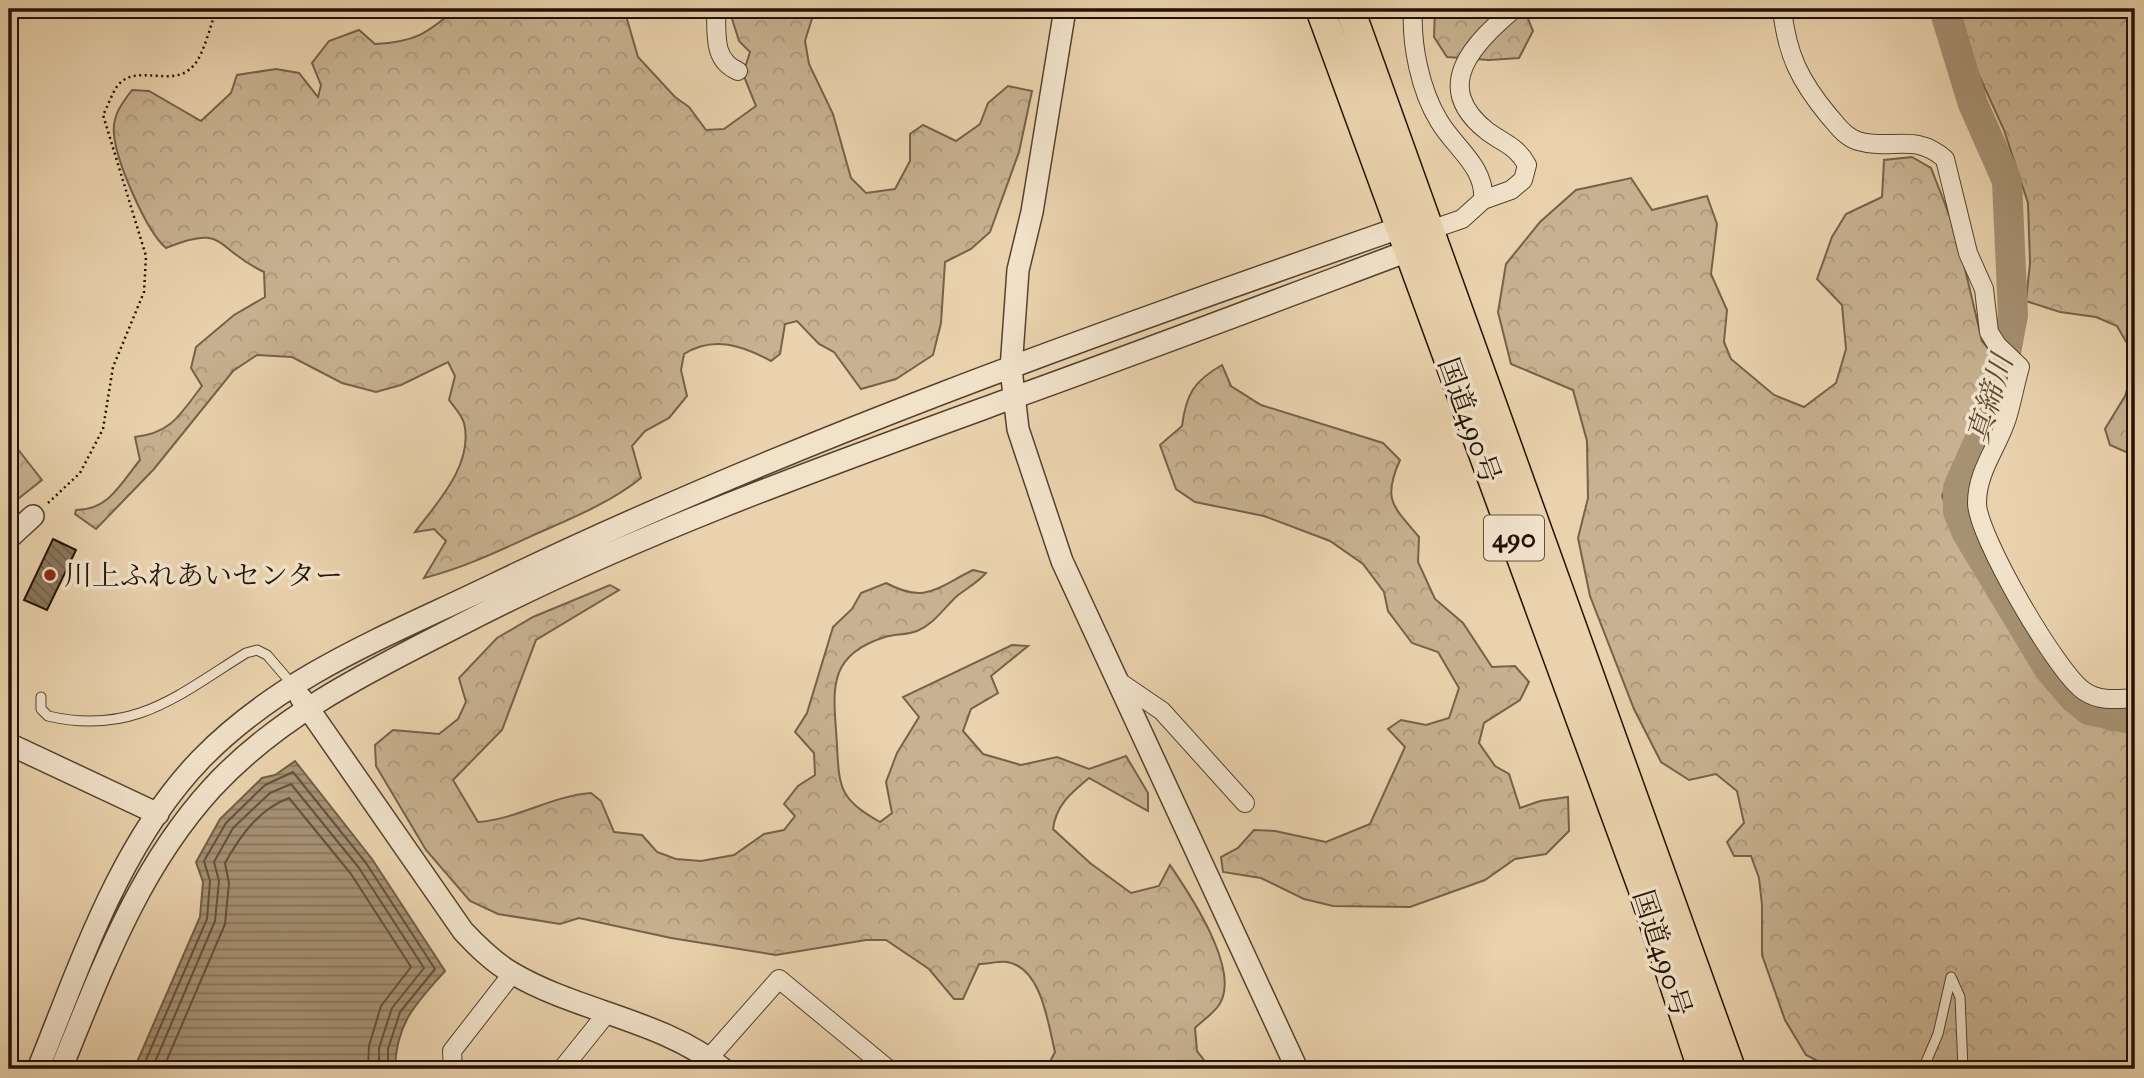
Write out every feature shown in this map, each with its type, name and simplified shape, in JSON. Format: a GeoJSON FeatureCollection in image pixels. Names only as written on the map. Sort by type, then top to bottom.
{"type":"FeatureCollection","features":[{"type":"Feature","properties":{"kind":"highway","name":"国道490号"},"geometry":{"type":"LineString","coordinates":[[1320,9],[1642,887],[1702,1069]]}},
{"type":"Feature","properties":{"kind":"highway","name":"国道490号"},"geometry":{"type":"LineString","coordinates":[[1350,9],[1731,1069]]}},
{"type":"Feature","properties":{"kind":"street"},"geometry":{"type":"LineString","coordinates":[[716,9],[717,49],[722,60],[738,72]]}},
{"type":"Feature","properties":{"kind":"street"},"geometry":{"type":"LineString","coordinates":[[1065,9],[1032,212],[1018,270],[1011,369],[1018,429],[1058,548],[1297,1069]]}},
{"type":"Feature","properties":{"kind":"street"},"geometry":{"type":"LineString","coordinates":[[38,1069],[123,872],[158,814],[199,761],[263,705],[292,684],[352,650],[603,532],[785,453],[1011,369],[1462,219],[1483,200],[1511,190],[1523,180],[1527,165],[1521,154],[1487,131],[1470,114],[1459,93],[1460,71],[1476,44],[1514,9]]}},
{"type":"Feature","properties":{"kind":"street"},"geometry":{"type":"LineString","coordinates":[[1782,9],[1798,74],[1845,134],[1857,141],[1880,144],[1916,142],[1945,159],[1968,253],[1984,289],[1989,332],[1997,345],[2020,366],[2007,419],[1984,469],[1978,489],[1977,506],[1982,529],[2050,652],[2081,689],[2097,699],[2135,698]]}},
{"type":"Feature","properties":{"kind":"street"},"geometry":{"type":"LineString","coordinates":[[1411,12],[1427,97],[1438,120],[1482,179],[1483,200]]}},
{"type":"Feature","properties":{"kind":"street"},"geometry":{"type":"LineString","coordinates":[[61,1069],[126,913],[150,869],[213,787],[262,741],[308,707],[367,673],[604,555],[786,480],[1013,398],[1404,239]]}},
{"type":"Feature","properties":{"kind":"street"},"geometry":{"type":"LineString","coordinates":[[9,538],[33,516]]}},
{"type":"Feature","properties":{"kind":"street"},"geometry":{"type":"LineString","coordinates":[[1118,681],[1162,711],[1245,803]]}},
{"type":"Feature","properties":{"kind":"street"},"geometry":{"type":"LineString","coordinates":[[292,684],[463,931],[481,951],[512,974],[685,1044],[710,1065],[779,979],[888,1069]]}},
{"type":"Feature","properties":{"kind":"street"},"geometry":{"type":"LineString","coordinates":[[9,744],[158,814]]}},
{"type":"Feature","properties":{"kind":"street"},"geometry":{"type":"LineString","coordinates":[[453,1069],[452,1051],[512,974]]}},
{"type":"Feature","properties":{"kind":"street"},"geometry":{"type":"LineString","coordinates":[[562,1069],[607,1013]]}},
{"type":"Feature","properties":{"kind":"lane"},"geometry":{"type":"LineString","coordinates":[[41,697],[41,709],[48,716],[124,720],[160,706],[246,653],[257,650],[267,655],[292,684]]}},
{"type":"Feature","properties":{"kind":"lane"},"geometry":{"type":"LineString","coordinates":[[1923,1069],[1938,1034],[1951,977],[1960,997],[1964,1069]]}},
{"type":"Feature","properties":{"kind":"path"},"geometry":{"type":"LineString","coordinates":[[33,516],[80,473],[90,456],[103,429],[113,367],[144,292],[146,256],[103,115],[119,84],[138,75],[173,78],[187,72],[197,63],[216,9]]}},
{"type":"Feature","properties":{"kind":"green space"},"geometry":{"type":"Polygon","coordinates":[[[456,9],[624,9],[638,57],[675,97],[689,107],[706,130],[724,129],[756,106],[743,74],[750,52],[739,41],[729,9],[815,9],[805,41],[809,64],[833,114],[851,178],[866,193],[895,189],[910,161],[910,134],[923,125],[956,141],[980,124],[988,103],[1008,86],[1032,91],[1019,152],[990,232],[971,249],[945,262],[941,323],[933,355],[896,379],[861,389],[834,352],[819,344],[797,321],[785,324],[780,354],[771,361],[728,345],[695,348],[684,354],[681,370],[687,396],[669,418],[645,431],[632,446],[641,478],[617,495],[577,516],[481,559],[424,578],[446,541],[434,529],[415,532],[452,482],[464,453],[466,438],[463,420],[449,400],[455,376],[448,362],[401,385],[376,392],[342,383],[292,357],[257,355],[233,371],[154,469],[96,529],[75,514],[76,510],[97,505],[113,494],[140,460],[135,437],[158,431],[174,421],[202,386],[191,368],[196,347],[234,315],[265,297],[264,272],[219,242],[200,238],[166,248],[158,239],[133,195],[116,146],[115,121],[118,110],[128,95],[132,90],[149,91],[201,121],[231,93],[237,75],[276,69],[299,73],[318,97],[321,85],[312,63],[329,41],[359,30],[375,44],[410,39],[428,31],[456,9]]]}},
{"type":"Feature","properties":{"kind":"green space"},"geometry":{"type":"Polygon","coordinates":[[[1435,9],[1524,9],[1533,31],[1519,58],[1489,60],[1447,57],[1434,37],[1435,9]]]}},
{"type":"Feature","properties":{"kind":"green space"},"geometry":{"type":"Polygon","coordinates":[[[1959,9],[2135,9],[2135,456],[2110,445],[2105,429],[2125,396],[2133,371],[2128,345],[2117,326],[2096,317],[2060,312],[2026,301],[2030,263],[2028,203],[2004,130],[1977,71],[1959,9]]]}},
{"type":"Feature","properties":{"kind":"green space"},"geometry":{"type":"Polygon","coordinates":[[[1912,157],[1931,168],[1957,235],[1982,341],[1996,358],[1987,391],[1942,496],[1962,543],[1998,611],[2060,699],[2074,710],[2097,719],[2135,716],[2135,1069],[1822,1069],[1822,1063],[1806,1055],[1785,1020],[1762,955],[1759,878],[1751,856],[1734,856],[1727,842],[1744,823],[1737,791],[1716,774],[1689,780],[1661,762],[1634,709],[1590,596],[1578,538],[1588,498],[1587,441],[1573,390],[1511,364],[1498,312],[1506,264],[1540,222],[1576,190],[1631,178],[1652,210],[1707,196],[1717,224],[1711,274],[1727,310],[1724,342],[1731,359],[1774,395],[1804,407],[1836,383],[1846,349],[1842,305],[1817,279],[1832,237],[1846,214],[1882,197],[1884,160],[1912,157]]]}},
{"type":"Feature","properties":{"kind":"green space"},"geometry":{"type":"Polygon","coordinates":[[[1222,365],[1231,386],[1261,405],[1383,443],[1400,460],[1392,485],[1393,502],[1419,537],[1418,562],[1435,599],[1463,623],[1492,667],[1515,666],[1529,682],[1520,700],[1484,723],[1479,743],[1495,766],[1509,774],[1520,808],[1540,801],[1568,797],[1569,831],[1546,854],[1515,859],[1485,880],[1410,907],[1333,906],[1304,899],[1261,878],[1223,872],[1221,857],[1238,848],[1254,830],[1275,831],[1326,842],[1370,824],[1405,747],[1388,729],[1401,720],[1426,725],[1449,718],[1459,688],[1438,652],[1412,643],[1388,611],[1384,592],[1363,564],[1330,541],[1264,516],[1195,502],[1176,489],[1160,445],[1182,426],[1186,405],[1198,383],[1222,365]]]}},
{"type":"Feature","properties":{"kind":"green space"},"geometry":{"type":"Polygon","coordinates":[[[9,438],[42,480],[9,506],[9,438]]]}},
{"type":"Feature","properties":{"kind":"green space"},"geometry":{"type":"Polygon","coordinates":[[[973,570],[986,573],[957,596],[929,624],[913,632],[885,637],[865,645],[842,666],[837,679],[835,709],[839,772],[844,791],[857,806],[880,822],[892,813],[886,782],[897,753],[919,717],[903,697],[1012,645],[1028,646],[991,676],[998,693],[971,709],[963,731],[983,754],[1021,765],[1057,757],[1089,769],[1126,756],[1148,793],[1148,811],[1089,778],[1070,794],[1061,806],[1053,829],[1090,863],[1131,893],[1159,886],[1170,865],[1179,878],[1210,933],[1224,973],[1224,990],[1219,1005],[1195,1028],[1197,1051],[1211,1069],[1046,1069],[1055,1052],[1042,999],[1028,975],[1019,966],[1007,962],[979,964],[963,999],[954,999],[929,969],[886,940],[866,940],[776,955],[671,938],[579,918],[560,924],[498,914],[470,901],[426,850],[376,766],[375,745],[393,730],[439,734],[458,719],[466,702],[459,678],[497,638],[533,617],[610,585],[619,590],[536,640],[502,730],[453,780],[478,822],[507,817],[562,798],[591,793],[601,801],[614,832],[642,835],[657,852],[676,859],[701,861],[734,855],[764,834],[784,830],[795,816],[784,804],[798,786],[815,775],[814,753],[795,732],[807,713],[833,627],[852,609],[861,593],[886,583],[911,592],[931,591],[973,570]]]}},
{"type":"Feature","properties":{"kind":"water"},"geometry":{"type":"Polygon","coordinates":[[[295,761],[372,859],[445,971],[417,1004],[404,1026],[399,1038],[395,1069],[134,1069],[200,917],[203,882],[196,862],[220,819],[262,778],[275,775],[295,761]]]}},
{"type":"Feature","properties":{"kind":"building","name":"川上ふれあいセンター"},"geometry":{"type":"Polygon","coordinates":[[[53,539],[76,550],[47,610],[24,600],[53,539]]]}},
{"type":"Feature","properties":{"kind":"waterway","name":"真締川"},"geometry":{"type":"LineString","coordinates":[[1944,9],[1973,104],[2007,181],[2013,315],[2003,369],[1988,420],[1958,488],[1958,512],[1967,533],[2049,669],[2073,697],[2089,710],[2135,720]]}},
{"type":"Feature","properties":{"kind":"place","name":"川上ふれあいセンター"},"geometry":{"type":"Point","coordinates":[50,575]}}]}
